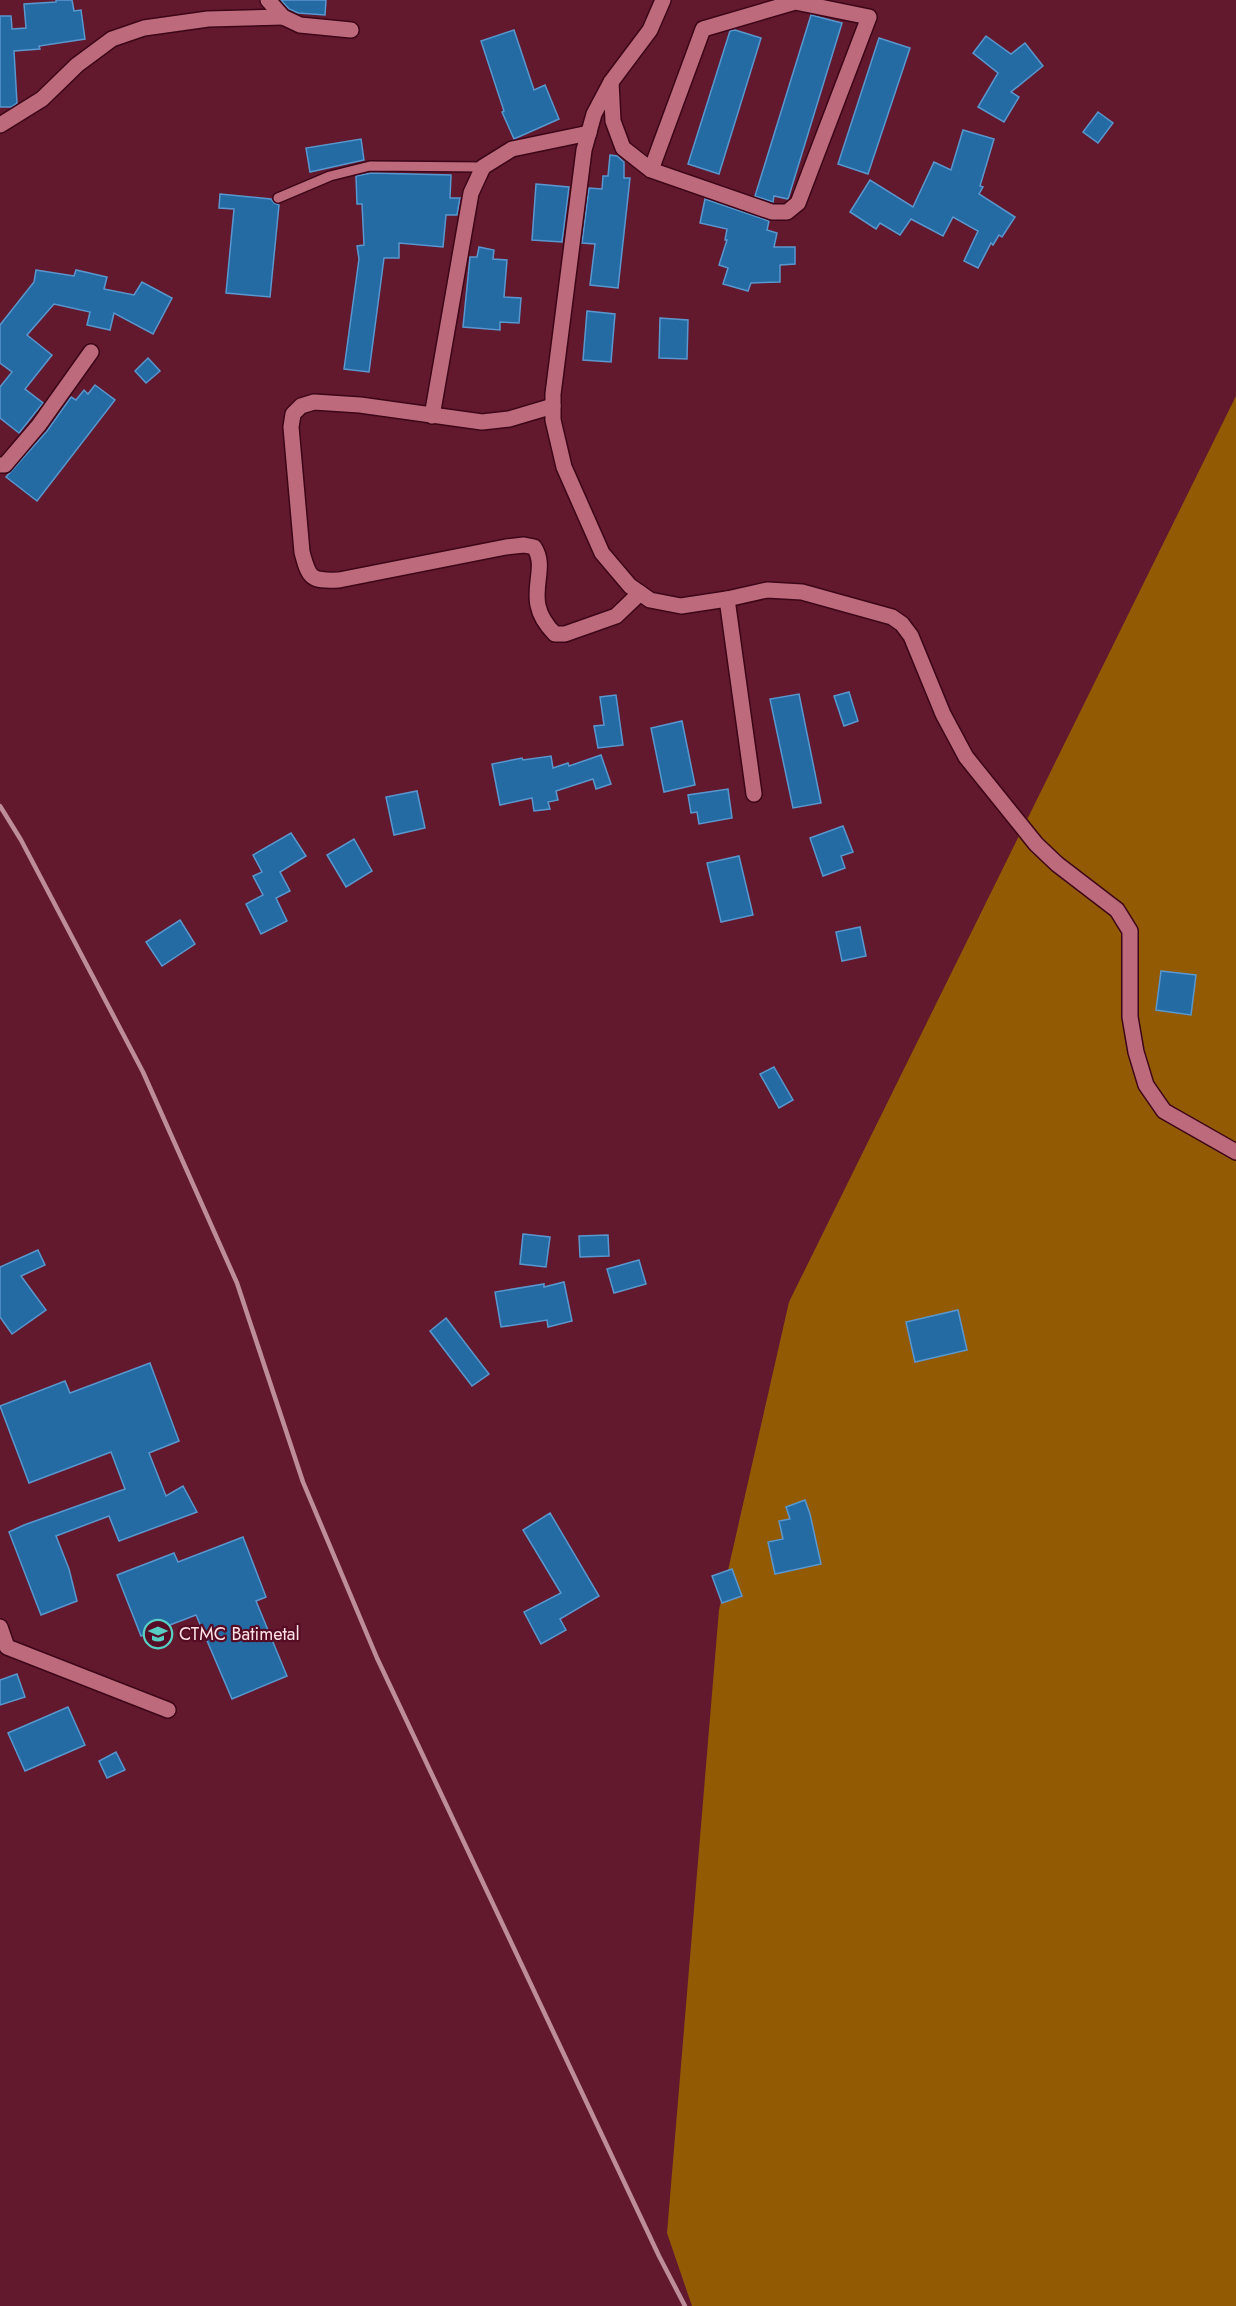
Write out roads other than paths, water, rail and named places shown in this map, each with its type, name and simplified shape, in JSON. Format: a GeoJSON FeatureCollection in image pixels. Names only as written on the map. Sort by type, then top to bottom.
{"type":"FeatureCollection","features":[{"type":"Feature","properties":{"kind":"street"},"geometry":{"type":"LineString","coordinates":[[268,0],[283,17],[300,25],[351,30]]}},
{"type":"Feature","properties":{"kind":"street"},"geometry":{"type":"LineString","coordinates":[[663,0],[650,30],[610,82],[594,114],[584,150],[553,394],[554,420],[564,467],[602,553],[630,586],[650,600],[681,606],[767,590],[802,592],[892,617],[902,624],[911,636],[943,714],[966,757],[1036,844],[1057,864],[1117,910],[1130,931],[1130,1017],[1136,1052],[1146,1085],[1164,1111],[1236,1152]]}},
{"type":"Feature","properties":{"kind":"street"},"geometry":{"type":"LineString","coordinates":[[610,82],[613,121],[623,148],[651,170],[782,214],[791,210],[798,203],[868,17],[795,2],[703,29],[651,170]]}},
{"type":"Feature","properties":{"kind":"street"},"geometry":{"type":"LineString","coordinates":[[0,125],[42,99],[77,65],[112,39],[144,28],[208,19],[283,17]]}},
{"type":"Feature","properties":{"kind":"street"},"geometry":{"type":"LineString","coordinates":[[432,416],[471,193],[483,167],[512,149],[589,133]]}},
{"type":"Feature","properties":{"kind":"street"},"geometry":{"type":"LineString","coordinates":[[0,465],[5,465],[39,425],[91,352]]}},
{"type":"Feature","properties":{"kind":"street"},"geometry":{"type":"LineString","coordinates":[[553,406],[509,419],[482,422],[360,405],[314,402],[301,406],[292,414],[291,427],[302,552],[307,571],[310,576],[319,581],[339,580],[524,544],[536,550],[538,561],[536,599],[544,623],[555,634],[565,634],[616,616],[640,593]]}},
{"type":"Feature","properties":{"kind":"street"},"geometry":{"type":"LineString","coordinates":[[727,599],[754,794]]}},
{"type":"Feature","properties":{"kind":"street"},"geometry":{"type":"LineString","coordinates":[[0,1627],[7,1647],[168,1710]]}},
{"type":"Feature","properties":{"kind":"lane"},"geometry":{"type":"LineString","coordinates":[[278,198],[330,176],[370,166],[483,167]]}},
{"type":"Feature","properties":{"kind":"railway"},"geometry":{"type":"LineString","coordinates":[[0,806],[21,840],[143,1072],[237,1283],[303,1482],[377,1658],[659,2256],[685,2306]]}},
{"type":"Feature","properties":{"kind":"place","name":"CTMC Batimetal"},"geometry":{"type":"Point","coordinates":[158,1634]}}]}
